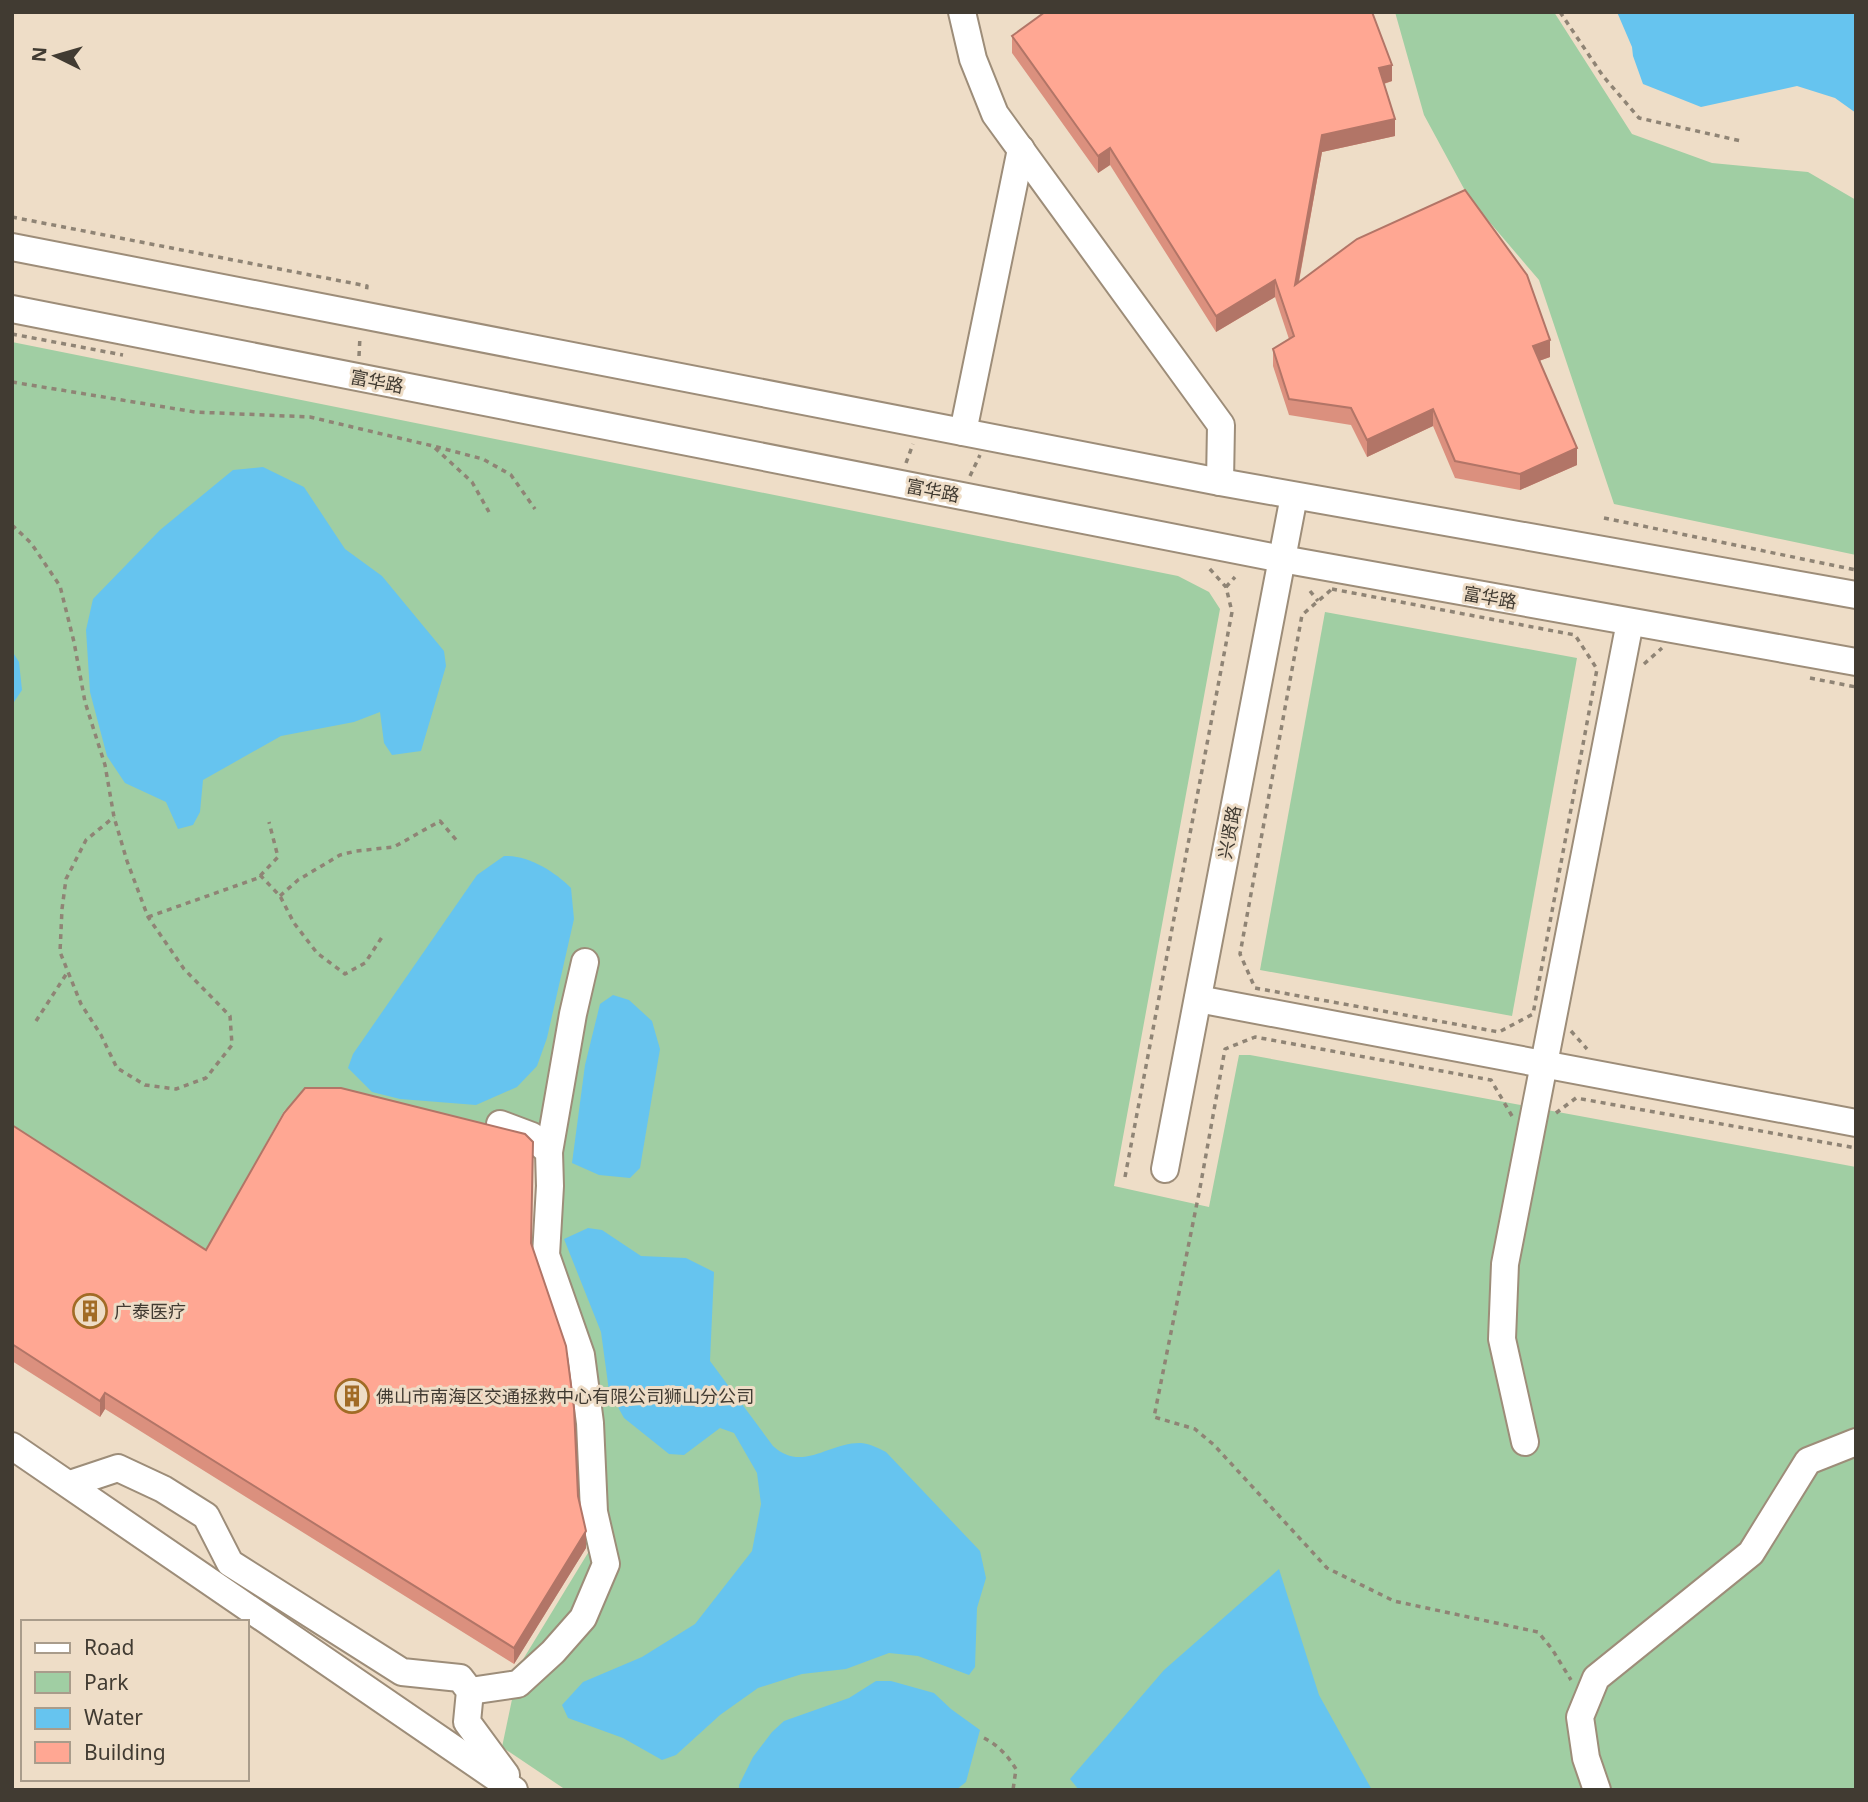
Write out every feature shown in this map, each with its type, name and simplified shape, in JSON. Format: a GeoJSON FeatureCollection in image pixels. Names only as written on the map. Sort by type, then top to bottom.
{"type":"FeatureCollection","features":[{"type":"Feature","properties":{"kind":"street"},"geometry":{"type":"LineString","coordinates":[[962,12],[973,59],[995,114],[1221,425],[1220,482]]}},
{"type":"Feature","properties":{"kind":"street"},"geometry":{"type":"LineString","coordinates":[[973,440],[1021,149]]}},
{"type":"Feature","properties":{"kind":"street"},"geometry":{"type":"LineString","coordinates":[[12,247],[973,440],[1856,596]]}},
{"type":"Feature","properties":{"kind":"street","name":"富华路"},"geometry":{"type":"LineString","coordinates":[[12,309],[1282,559],[1856,662]]}},
{"type":"Feature","properties":{"kind":"street","name":"兴贤路"},"geometry":{"type":"LineString","coordinates":[[1165,1169],[1294,496]]}},
{"type":"Feature","properties":{"kind":"street"},"geometry":{"type":"LineString","coordinates":[[1525,1442],[1502,1339],[1505,1264],[1630,622]]}},
{"type":"Feature","properties":{"kind":"street"},"geometry":{"type":"LineString","coordinates":[[470,1691],[518,1684],[553,1652],[583,1618],[606,1564],[594,1512],[590,1423],[580,1355],[546,1255],[549,1152],[573,1014],[585,962]]}},
{"type":"Feature","properties":{"kind":"street"},"geometry":{"type":"LineString","coordinates":[[1198,999],[1856,1123]]}},
{"type":"Feature","properties":{"kind":"street"},"geometry":{"type":"LineString","coordinates":[[500,1124],[532,1136],[549,1152]]}},
{"type":"Feature","properties":{"kind":"street"},"geometry":{"type":"LineString","coordinates":[[1597,1790],[1586,1758],[1580,1717],[1596,1678],[1751,1553],[1808,1461],[1856,1442]]}},
{"type":"Feature","properties":{"kind":"street"},"geometry":{"type":"LineString","coordinates":[[12,1446],[516,1790]]}},
{"type":"Feature","properties":{"kind":"street"},"geometry":{"type":"LineString","coordinates":[[70,1484],[118,1468],[163,1489],[206,1516],[230,1563],[402,1672],[460,1678],[470,1691],[467,1722],[516,1790]]}},
{"type":"Feature","properties":{"kind":"path"},"geometry":{"type":"LineString","coordinates":[[1560,12],[1603,76],[1639,118],[1741,141]]}},
{"type":"Feature","properties":{"kind":"path"},"geometry":{"type":"LineString","coordinates":[[12,217],[367,286]]}},
{"type":"Feature","properties":{"kind":"path"},"geometry":{"type":"LineString","coordinates":[[359,362],[360,329]]}},
{"type":"Feature","properties":{"kind":"path"},"geometry":{"type":"LineString","coordinates":[[12,334],[134,357]]}},
{"type":"Feature","properties":{"kind":"path"},"geometry":{"type":"LineString","coordinates":[[12,382],[195,412],[310,417],[433,446],[483,459],[511,475],[535,509]]}},
{"type":"Feature","properties":{"kind":"path"},"geometry":{"type":"LineString","coordinates":[[905,465],[916,434]]}},
{"type":"Feature","properties":{"kind":"path"},"geometry":{"type":"LineString","coordinates":[[969,478],[973,440]]}},
{"type":"Feature","properties":{"kind":"path"},"geometry":{"type":"LineString","coordinates":[[433,446],[472,482],[489,512]]}},
{"type":"Feature","properties":{"kind":"path"},"geometry":{"type":"LineString","coordinates":[[1604,518],[1856,570]]}},
{"type":"Feature","properties":{"kind":"path"},"geometry":{"type":"LineString","coordinates":[[12,525],[32,543],[60,586],[85,702],[105,765],[114,817],[148,917],[184,969],[230,1016],[233,1045],[206,1078],[176,1090],[145,1084],[117,1068],[101,1035],[81,1004],[60,952],[66,879],[86,840],[114,817]]}},
{"type":"Feature","properties":{"kind":"path"},"geometry":{"type":"LineString","coordinates":[[1125,1177],[1232,612],[1226,587],[1202,561]]}},
{"type":"Feature","properties":{"kind":"path"},"geometry":{"type":"LineString","coordinates":[[1226,587],[1235,577]]}},
{"type":"Feature","properties":{"kind":"path"},"geometry":{"type":"LineString","coordinates":[[1332,589],[1574,635],[1597,670],[1533,1014],[1512,1027],[1499,1032],[1255,988],[1240,954],[1303,615],[1318,601],[1332,589]]}},
{"type":"Feature","properties":{"kind":"path"},"geometry":{"type":"LineString","coordinates":[[1310,591],[1318,601]]}},
{"type":"Feature","properties":{"kind":"path"},"geometry":{"type":"LineString","coordinates":[[1640,667],[1661,648],[1674,650]]}},
{"type":"Feature","properties":{"kind":"path"},"geometry":{"type":"LineString","coordinates":[[1803,676],[1856,687]]}},
{"type":"Feature","properties":{"kind":"path"},"geometry":{"type":"LineString","coordinates":[[280,896],[298,880],[340,855],[394,847],[440,821],[458,842]]}},
{"type":"Feature","properties":{"kind":"path"},"geometry":{"type":"LineString","coordinates":[[148,917],[260,876],[278,857],[269,822]]}},
{"type":"Feature","properties":{"kind":"path"},"geometry":{"type":"LineString","coordinates":[[260,876],[280,896],[294,923],[317,953],[345,974],[365,962],[384,934]]}},
{"type":"Feature","properties":{"kind":"path"},"geometry":{"type":"LineString","coordinates":[[36,1021],[67,973]]}},
{"type":"Feature","properties":{"kind":"path"},"geometry":{"type":"LineString","coordinates":[[1569,1026],[1590,1053]]}},
{"type":"Feature","properties":{"kind":"path"},"geometry":{"type":"LineString","coordinates":[[1512,1116],[1491,1080],[1255,1037],[1225,1049],[1154,1417],[1195,1429],[1214,1445],[1327,1568],[1394,1601],[1538,1632],[1572,1682]]}},
{"type":"Feature","properties":{"kind":"path"},"geometry":{"type":"LineString","coordinates":[[1555,1115],[1576,1098],[1856,1148]]}},
{"type":"Feature","properties":{"kind":"path"},"geometry":{"type":"LineString","coordinates":[[984,1738],[1002,1751],[1016,1769],[1013,1790]]}},
{"type":"Feature","properties":{"kind":"green space"},"geometry":{"type":"Polygon","coordinates":[[[1395,12],[1554,12],[1632,134],[1712,163],[1808,172],[1856,200],[1856,555],[1614,504],[1539,280],[1469,198],[1424,115],[1395,12]]]}},
{"type":"Feature","properties":{"kind":"green space"},"geometry":{"type":"Polygon","coordinates":[[[12,342],[1178,576],[1209,592],[1220,609],[1114,1186],[1209,1207],[1239,1055],[1856,1167],[1856,1790],[566,1790],[502,1747],[519,1666],[594,1543],[543,1156],[308,1093],[284,1111],[203,1257],[12,1135],[12,342]]]}},
{"type":"Feature","properties":{"kind":"green space"},"geometry":{"type":"Polygon","coordinates":[[[1325,612],[1577,658],[1512,1016],[1260,970],[1325,612]]]}},
{"type":"Feature","properties":{"kind":"water"},"geometry":{"type":"Polygon","coordinates":[[[1617,12],[1856,12],[1856,113],[1835,98],[1797,86],[1701,107],[1643,84],[1632,47],[1617,12]]]}},
{"type":"Feature","properties":{"kind":"water"},"geometry":{"type":"Polygon","coordinates":[[[263,467],[304,487],[345,549],[382,576],[444,651],[446,666],[421,751],[392,755],[384,743],[380,712],[354,722],[281,736],[203,780],[200,812],[193,825],[178,829],[166,802],[125,783],[107,756],[90,692],[86,630],[93,599],[160,530],[233,470],[263,467]]]}},
{"type":"Feature","properties":{"kind":"water"},"geometry":{"type":"Polygon","coordinates":[[[12,651],[19,662],[22,690],[12,705],[12,651]]]}},
{"type":"Feature","properties":{"kind":"water"},"geometry":{"type":"Polygon","coordinates":[[[504,856],[522,858],[540,865],[571,888],[574,919],[547,1038],[537,1066],[517,1087],[476,1105],[400,1099],[372,1092],[348,1068],[353,1054],[477,875],[504,856]]]}},
{"type":"Feature","properties":{"kind":"water"},"geometry":{"type":"Polygon","coordinates":[[[613,995],[629,1000],[652,1021],[660,1049],[640,1168],[630,1178],[599,1175],[572,1163],[585,1065],[600,1004],[613,995]]]}},
{"type":"Feature","properties":{"kind":"water"},"geometry":{"type":"Polygon","coordinates":[[[588,1228],[602,1230],[641,1256],[686,1258],[714,1272],[710,1361],[773,1446],[794,1457],[805,1457],[861,1443],[886,1452],[980,1551],[986,1578],[977,1608],[975,1667],[969,1675],[918,1656],[889,1653],[846,1669],[802,1674],[758,1688],[720,1715],[676,1755],[662,1760],[623,1738],[568,1718],[562,1705],[583,1682],[642,1657],[695,1624],[752,1551],[761,1504],[757,1473],[734,1433],[720,1428],[684,1455],[669,1454],[624,1418],[609,1391],[601,1332],[564,1239],[588,1228]]]}},
{"type":"Feature","properties":{"kind":"water"},"geometry":{"type":"Polygon","coordinates":[[[1279,1569],[1319,1695],[1372,1790],[1079,1790],[1070,1779],[1164,1670],[1279,1569]]]}},
{"type":"Feature","properties":{"kind":"water"},"geometry":{"type":"Polygon","coordinates":[[[876,1681],[891,1681],[934,1693],[980,1730],[966,1782],[956,1790],[739,1790],[753,1757],[784,1721],[849,1698],[876,1681]]]}},
{"type":"Feature","properties":{"kind":"building"},"geometry":{"type":"Polygon","coordinates":[[[1045,12],[1372,12],[1392,65],[1379,68],[1395,119],[1322,135],[1295,285],[1357,239],[1465,190],[1527,275],[1550,340],[1533,346],[1577,448],[1520,474],[1455,461],[1433,409],[1367,440],[1351,408],[1289,399],[1273,349],[1294,336],[1275,280],[1216,316],[1110,148],[1098,156],[1012,36],[1045,12]]]}},
{"type":"Feature","properties":{"kind":"building","name":"佛山市南海区交通拯救中心有限公司狮山分公司"},"geometry":{"type":"Polygon","coordinates":[[[305,1088],[341,1088],[525,1134],[533,1142],[531,1243],[566,1346],[574,1408],[578,1496],[586,1531],[514,1648],[105,1393],[100,1401],[12,1344],[12,1125],[206,1250],[284,1113],[305,1088]]]}},
{"type":"Feature","properties":{"kind":"place","name":"广泰医疗"},"geometry":{"type":"Point","coordinates":[90,1311]}},
{"type":"Feature","properties":{"kind":"place","name":"佛山市南海区交通拯救中心有限公司狮山分公司"},"geometry":{"type":"Point","coordinates":[352,1396]}}]}
